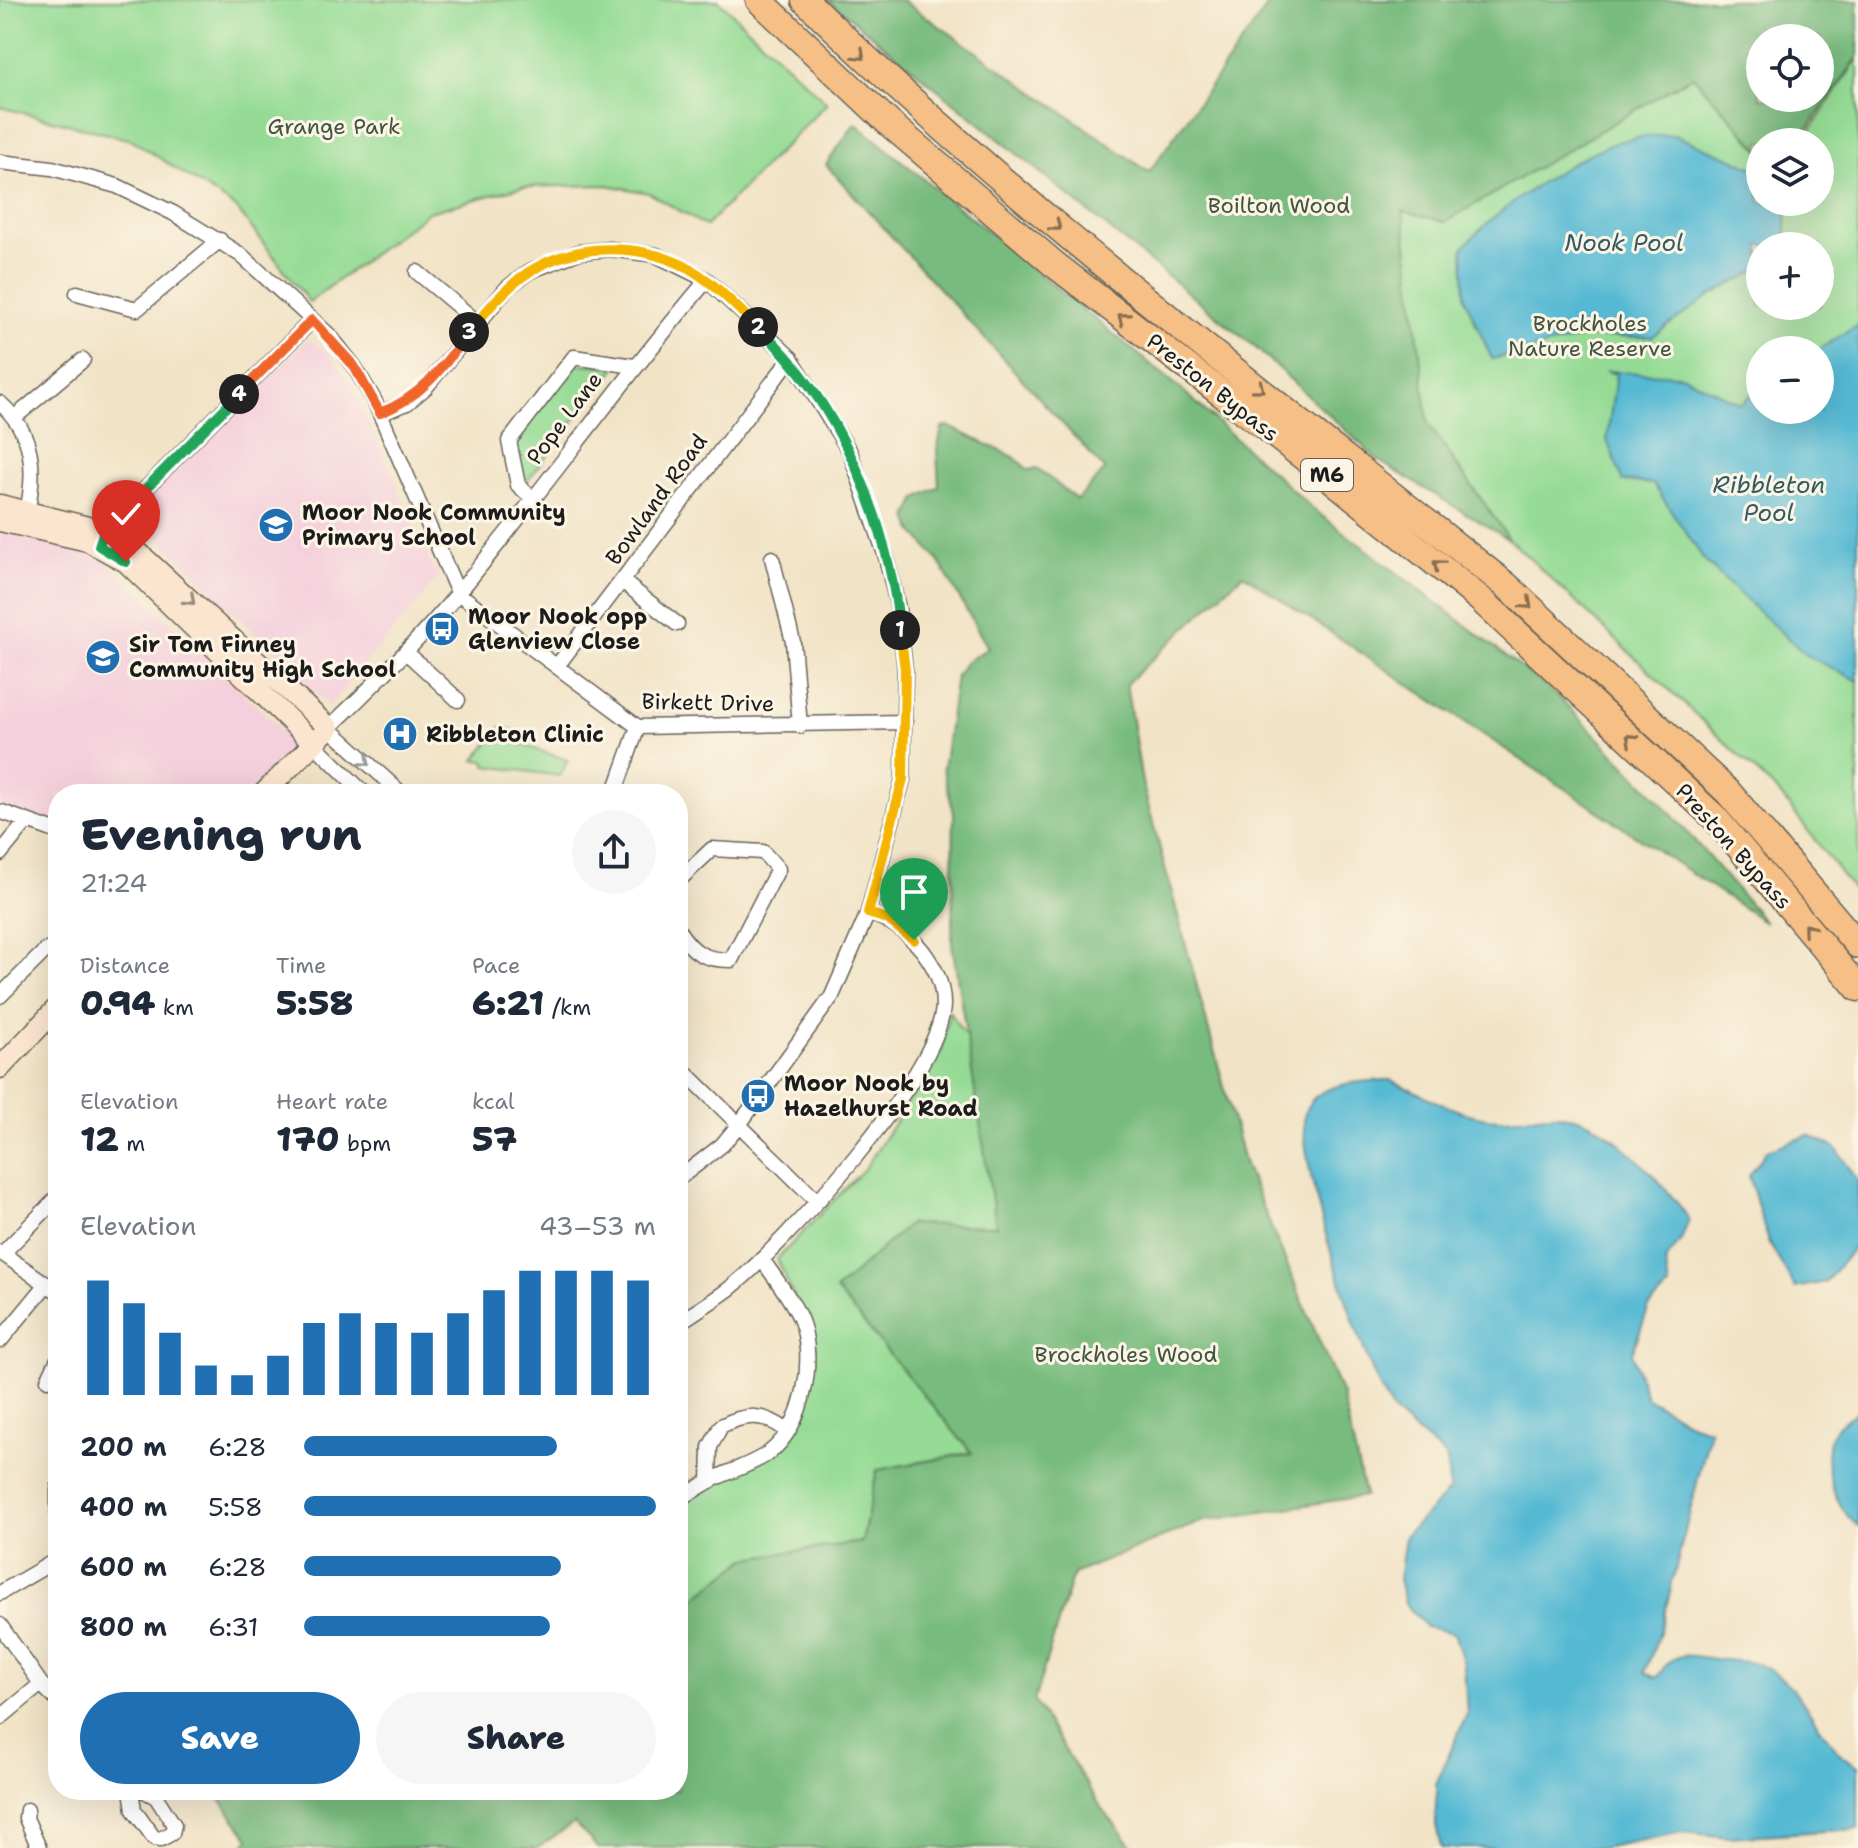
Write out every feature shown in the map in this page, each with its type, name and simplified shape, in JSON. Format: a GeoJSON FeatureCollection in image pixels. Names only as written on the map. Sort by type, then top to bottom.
{"type":"FeatureCollection","features":[{"type":"Feature","properties":{"kind":"highway","name":"Preston Bypass"},"geometry":{"type":"LineString","coordinates":[[759,0],[890,124],[1054,264],[1318,468],[1480,599],[1715,818],[1858,988]]}},
{"type":"Feature","properties":{"kind":"highway","name":"Preston Bypass"},"geometry":{"type":"LineString","coordinates":[[805,0],[897,90],[1010,190],[1495,576],[1563,635],[1736,801],[1858,945]]}},
{"type":"Feature","properties":{"kind":"highway"},"geometry":{"type":"LineString","coordinates":[[1832,957],[1858,999]]}},
{"type":"Feature","properties":{"kind":"street"},"geometry":{"type":"LineString","coordinates":[[0,162],[52,168],[117,186],[220,240],[312,320],[354,366],[380,413],[458,593]]}},
{"type":"Feature","properties":{"kind":"street"},"geometry":{"type":"LineString","coordinates":[[77,293],[137,309],[220,240]]}},
{"type":"Feature","properties":{"kind":"street"},"geometry":{"type":"LineString","coordinates":[[380,413],[407,403],[425,388],[507,288],[530,271],[579,252],[610,249],[656,255],[707,280],[791,358],[850,452],[871,506],[898,608],[905,670],[903,779],[868,913],[832,996],[741,1122],[722,1145],[688,1171]]}},
{"type":"Feature","properties":{"kind":"street"},"geometry":{"type":"LineString","coordinates":[[417,272],[477,322]]}},
{"type":"Feature","properties":{"kind":"street","name":"Pope Lane"},"geometry":{"type":"LineString","coordinates":[[273,784],[406,652],[458,593],[634,366],[707,280]]}},
{"type":"Feature","properties":{"kind":"street"},"geometry":{"type":"LineString","coordinates":[[102,539],[312,320]]}},
{"type":"Feature","properties":{"kind":"street","name":"Pope Lane"},"geometry":{"type":"LineString","coordinates":[[533,499],[518,485],[507,449],[509,441],[574,357],[634,366]]}},
{"type":"Feature","properties":{"kind":"street","name":"Bowland Road"},"geometry":{"type":"LineString","coordinates":[[557,666],[791,358]]}},
{"type":"Feature","properties":{"kind":"street"},"geometry":{"type":"LineString","coordinates":[[14,418],[83,360]]}},
{"type":"Feature","properties":{"kind":"street"},"geometry":{"type":"LineString","coordinates":[[0,403],[26,438],[32,461],[33,484],[26,519]]}},
{"type":"Feature","properties":{"kind":"street"},"geometry":{"type":"LineString","coordinates":[[0,505],[26,519],[102,539],[126,541],[391,784]]}},
{"type":"Feature","properties":{"kind":"street"},"geometry":{"type":"LineString","coordinates":[[0,521],[26,519]]}},
{"type":"Feature","properties":{"kind":"street"},"geometry":{"type":"LineString","coordinates":[[102,539],[355,784]]}},
{"type":"Feature","properties":{"kind":"street"},"geometry":{"type":"LineString","coordinates":[[772,558],[785,598],[793,642],[800,726]]}},
{"type":"Feature","properties":{"kind":"street"},"geometry":{"type":"LineString","coordinates":[[622,581],[677,624]]}},
{"type":"Feature","properties":{"kind":"street","name":"Birkett Drive"},"geometry":{"type":"LineString","coordinates":[[458,593],[638,727],[905,722]]}},
{"type":"Feature","properties":{"kind":"street"},"geometry":{"type":"LineString","coordinates":[[406,652],[458,700]]}},
{"type":"Feature","properties":{"kind":"street"},"geometry":{"type":"LineString","coordinates":[[618,784],[638,727]]}},
{"type":"Feature","properties":{"kind":"street"},"geometry":{"type":"LineString","coordinates":[[2,812],[48,828]]}},
{"type":"Feature","properties":{"kind":"street"},"geometry":{"type":"LineString","coordinates":[[0,854],[27,821]]}},
{"type":"Feature","properties":{"kind":"street"},"geometry":{"type":"LineString","coordinates":[[688,870],[712,849],[763,852],[778,869],[731,960],[708,960],[688,944]]}},
{"type":"Feature","properties":{"kind":"street"},"geometry":{"type":"LineString","coordinates":[[688,1316],[728,1289],[762,1259],[847,1170],[914,1077],[943,1008],[940,977],[914,940],[887,919],[868,913]]}},
{"type":"Feature","properties":{"kind":"street"},"geometry":{"type":"LineString","coordinates":[[0,996],[48,949]]}},
{"type":"Feature","properties":{"kind":"street"},"geometry":{"type":"LineString","coordinates":[[0,1068],[48,1018]]}},
{"type":"Feature","properties":{"kind":"street"},"geometry":{"type":"LineString","coordinates":[[688,1074],[741,1122],[816,1200]]}},
{"type":"Feature","properties":{"kind":"street"},"geometry":{"type":"LineString","coordinates":[[48,1207],[1,1253],[48,1285]]}},
{"type":"Feature","properties":{"kind":"street"},"geometry":{"type":"LineString","coordinates":[[688,1495],[696,1493],[709,1481],[754,1462],[773,1450],[787,1431],[802,1398],[806,1347],[801,1321],[762,1259]]}},
{"type":"Feature","properties":{"kind":"street"},"geometry":{"type":"LineString","coordinates":[[0,1341],[48,1292]]}},
{"type":"Feature","properties":{"kind":"street"},"geometry":{"type":"LineString","coordinates":[[709,1481],[710,1447],[721,1426],[748,1416],[762,1416],[787,1431]]}},
{"type":"Feature","properties":{"kind":"street"},"geometry":{"type":"LineString","coordinates":[[688,1489],[696,1493]]}},
{"type":"Feature","properties":{"kind":"street"},"geometry":{"type":"LineString","coordinates":[[0,1593],[48,1565]]}},
{"type":"Feature","properties":{"kind":"street"},"geometry":{"type":"LineString","coordinates":[[0,1625],[48,1690]]}},
{"type":"Feature","properties":{"kind":"street"},"geometry":{"type":"LineString","coordinates":[[0,1718],[41,1684]]}},
{"type":"Feature","properties":{"kind":"street"},"geometry":{"type":"LineString","coordinates":[[132,1800],[134,1810],[154,1838],[161,1839],[172,1833],[174,1825],[158,1800]]}},
{"type":"Feature","properties":{"kind":"street"},"geometry":{"type":"LineString","coordinates":[[27,1810],[26,1818],[39,1848]]}},
{"type":"Feature","properties":{"kind":"shaded area","name":"Moor Nook Community Primary School"},"geometry":{"type":"Polygon","coordinates":[[[308,339],[326,351],[352,384],[432,566],[440,576],[329,706],[150,530],[127,520],[308,339]]]}},
{"type":"Feature","properties":{"kind":"shaded area","name":"Sir Tom Finney Community High School"},"geometry":{"type":"Polygon","coordinates":[[[0,532],[81,551],[107,562],[295,743],[256,784],[48,784],[48,822],[0,806],[0,532]]]}},
{"type":"Feature","properties":{"kind":"green space","name":"Grange Park"},"geometry":{"type":"Polygon","coordinates":[[[0,0],[718,0],[827,103],[706,226],[649,193],[607,185],[521,187],[429,212],[309,302],[236,208],[132,140],[0,107],[0,0]]]}},
{"type":"Feature","properties":{"kind":"green space","name":"Boilton Wood"},"geometry":{"type":"Polygon","coordinates":[[[828,0],[902,0],[1149,172],[1272,0],[1858,0],[1858,57],[1834,91],[1834,24],[1746,24],[1746,112],[1819,112],[1808,128],[1746,128],[1746,135],[1693,76],[1445,222],[1403,211],[1428,424],[1510,540],[1379,461],[1256,348],[828,0]]]}},
{"type":"Feature","properties":{"kind":"green space","name":"Brockholes Nature Reserve"},"geometry":{"type":"Polygon","coordinates":[[[1858,59],[1858,896],[1779,793],[1510,540],[1428,424],[1403,210],[1445,222],[1693,76],[1746,135],[1746,216],[1834,216],[1834,128],[1811,128],[1822,112],[1834,112],[1834,95],[1858,59]]]}},
{"type":"Feature","properties":{"kind":"green space","name":"Brockholes Wood"},"geometry":{"type":"Polygon","coordinates":[[[855,123],[1181,389],[1313,509],[1556,694],[1658,799],[1766,923],[1243,574],[1126,684],[1142,782],[1245,1165],[1342,1395],[1365,1496],[1203,1521],[1073,1574],[1034,1701],[1103,1810],[1134,1848],[598,1848],[574,1823],[537,1848],[242,1848],[249,1838],[220,1800],[688,1800],[688,1603],[747,1558],[862,1542],[877,1470],[972,1453],[836,1290],[909,1224],[996,1226],[952,944],[954,813],[943,770],[956,676],[966,662],[988,648],[938,560],[913,531],[908,517],[917,498],[939,487],[937,451],[942,428],[948,426],[1014,457],[1028,470],[1037,468],[1077,500],[1105,470],[826,165],[855,123]]]}},
{"type":"Feature","properties":{"kind":"green space"},"geometry":{"type":"Polygon","coordinates":[[[574,364],[617,366],[524,485],[514,442],[574,364]]]}},
{"type":"Feature","properties":{"kind":"green space"},"geometry":{"type":"Polygon","coordinates":[[[501,727],[513,730],[510,741],[568,760],[560,776],[486,766],[486,761],[475,760],[501,727]]]}},
{"type":"Feature","properties":{"kind":"green space"},"geometry":{"type":"Polygon","coordinates":[[[949,1011],[967,1038],[997,1227],[909,1224],[836,1290],[973,1452],[877,1470],[862,1542],[747,1558],[688,1603],[688,1482],[755,1459],[791,1437],[816,1346],[777,1259],[865,1168],[942,1050],[949,1011]]]}},
{"type":"Feature","properties":{"kind":"water","name":"Nook Pool"},"geometry":{"type":"Polygon","coordinates":[[[1674,135],[1746,164],[1746,216],[1787,216],[1786,232],[1746,232],[1746,276],[1711,295],[1652,337],[1584,337],[1492,359],[1465,299],[1463,248],[1495,217],[1540,183],[1589,154],[1630,139],[1674,135]]]}},
{"type":"Feature","properties":{"kind":"water","name":"Ribbleton Pool"},"geometry":{"type":"Polygon","coordinates":[[[1858,325],[1858,681],[1806,655],[1705,561],[1653,484],[1623,481],[1607,440],[1616,374],[1605,371],[1681,375],[1741,404],[1746,399],[1746,424],[1834,424],[1834,340],[1858,325]]]}},
{"type":"Feature","properties":{"kind":"water"},"geometry":{"type":"Polygon","coordinates":[[[1391,1080],[1444,1105],[1487,1118],[1551,1115],[1581,1119],[1625,1148],[1668,1192],[1689,1219],[1681,1240],[1665,1261],[1669,1287],[1649,1307],[1632,1353],[1646,1397],[1687,1422],[1710,1430],[1660,1632],[1645,1672],[1657,1678],[1669,1662],[1688,1656],[1751,1663],[1774,1672],[1800,1697],[1831,1742],[1858,1766],[1858,1829],[1728,1837],[1683,1832],[1602,1848],[1441,1848],[1436,1825],[1436,1784],[1467,1714],[1464,1664],[1454,1633],[1426,1627],[1405,1603],[1399,1580],[1405,1536],[1450,1490],[1446,1457],[1397,1415],[1379,1387],[1332,1257],[1309,1163],[1304,1128],[1307,1107],[1322,1092],[1344,1084],[1391,1080]]]}},
{"type":"Feature","properties":{"kind":"water"},"geometry":{"type":"Polygon","coordinates":[[[1809,1135],[1836,1148],[1858,1181],[1858,1243],[1826,1282],[1795,1288],[1768,1241],[1749,1176],[1767,1150],[1809,1135]]]}},
{"type":"Feature","properties":{"kind":"water"},"geometry":{"type":"Polygon","coordinates":[[[1858,1411],[1858,1526],[1836,1496],[1827,1456],[1835,1429],[1858,1411]]]}},
{"type":"Feature","properties":{"kind":"place","name":"Moor Nook Community Primary School"},"geometry":{"type":"Point","coordinates":[276,525]}},
{"type":"Feature","properties":{"kind":"place","name":"Moor Nook opp Glenview Close"},"geometry":{"type":"Point","coordinates":[442,629]}},
{"type":"Feature","properties":{"kind":"place","name":"Sir Tom Finney Community High School"},"geometry":{"type":"Point","coordinates":[103,657]}},
{"type":"Feature","properties":{"kind":"place","name":"Ribbleton Clinic"},"geometry":{"type":"Point","coordinates":[400,734]}},
{"type":"Feature","properties":{"kind":"place","name":"Moor Nook by Hazelhurst Road"},"geometry":{"type":"Point","coordinates":[758,1096]}},
{"type":"Feature","properties":{"kind":"route"},"geometry":{"type":"LineString","coordinates":[[126,562],[99,546],[104,531],[312,320],[330,336],[354,366],[380,413],[407,403],[425,388],[507,288],[530,271],[579,252],[610,249],[656,255],[689,269],[707,280],[791,358],[821,400],[850,452],[871,506],[898,608],[905,670],[905,722],[903,779],[868,913],[887,919],[914,940]]}}]}
